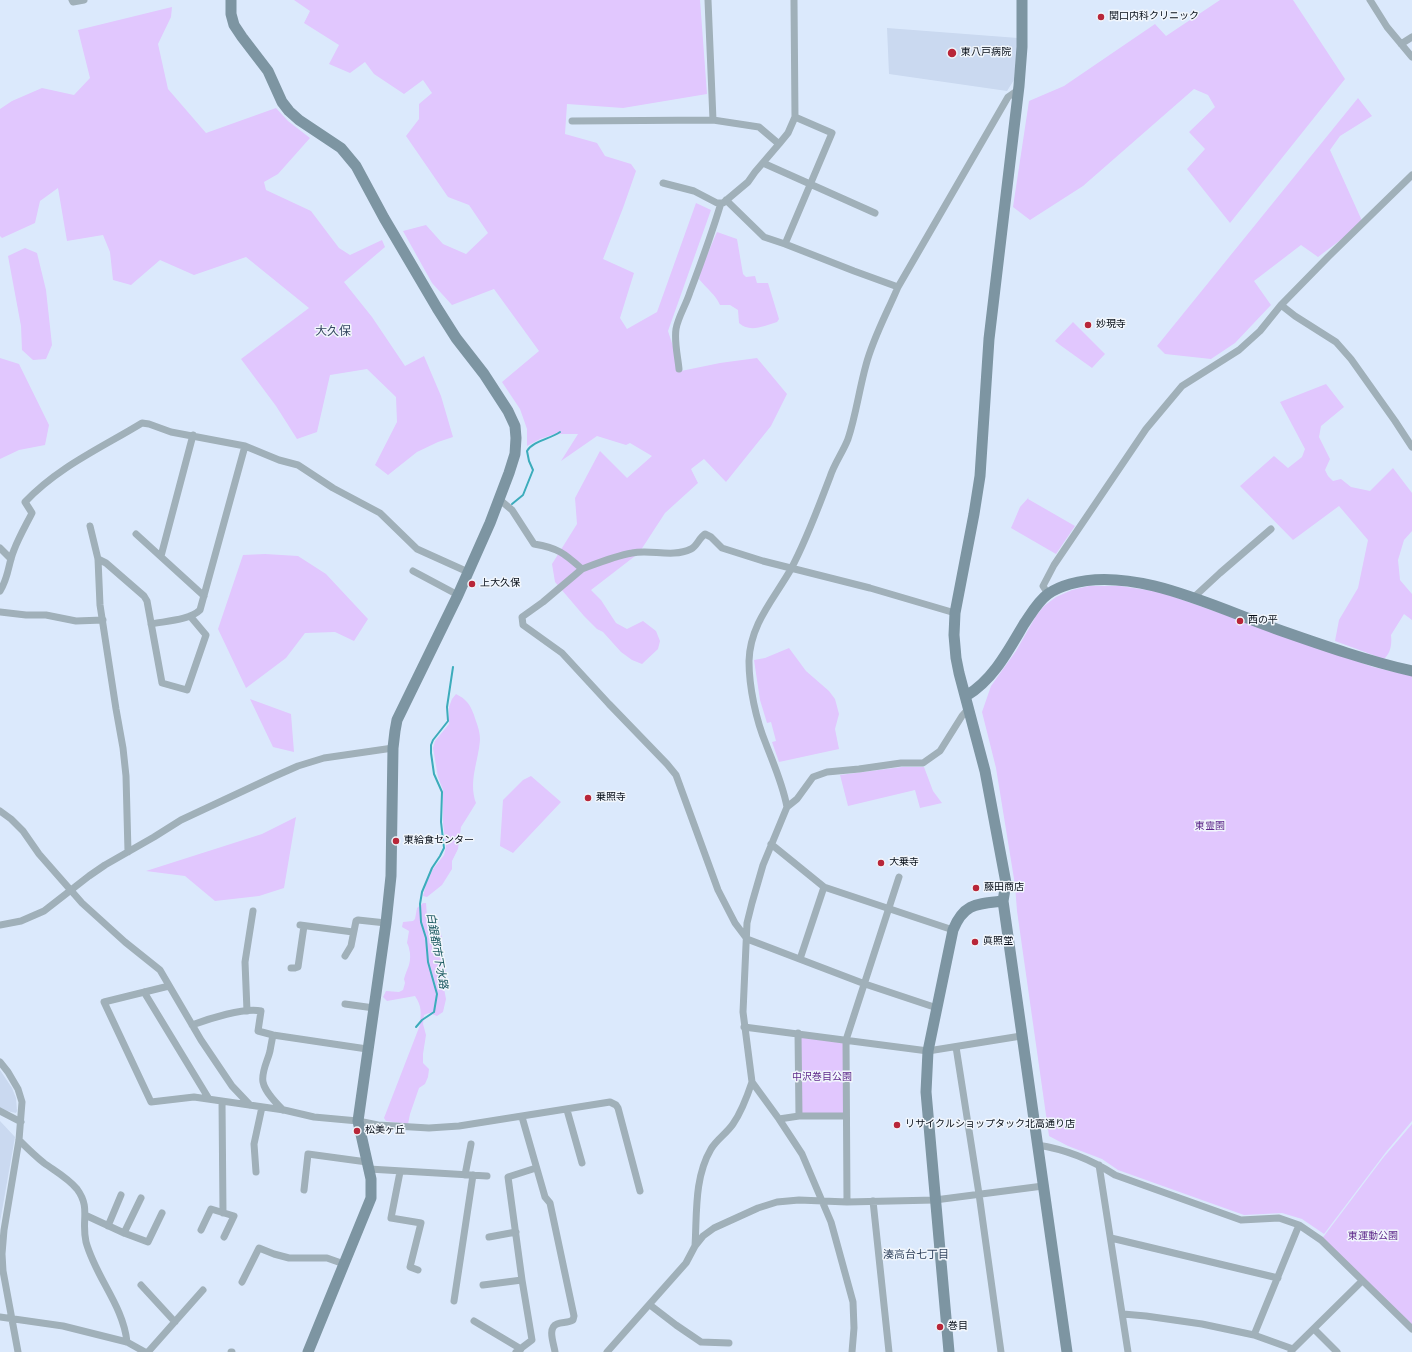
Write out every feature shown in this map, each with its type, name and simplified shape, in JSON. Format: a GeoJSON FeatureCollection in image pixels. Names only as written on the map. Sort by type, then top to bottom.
{"type":"FeatureCollection","features":[{"type":"Feature","properties":{"kind":"street"},"geometry":{"type":"LineString","coordinates":[[72,0],[73,2],[84,0]]}},
{"type":"Feature","properties":{"kind":"street"},"geometry":{"type":"LineString","coordinates":[[232,0],[231,14],[234,25],[268,71],[282,102],[289,112],[341,148],[356,166],[384,218],[437,308],[456,338],[508,410],[514,426],[516,438],[515,454],[500,500],[458,595],[397,720],[393,748],[391,876],[386,923],[358,1121],[371,1179],[371,1198],[308,1352]]}},
{"type":"Feature","properties":{"kind":"street"},"geometry":{"type":"LineString","coordinates":[[708,0],[714,120]]}},
{"type":"Feature","properties":{"kind":"street"},"geometry":{"type":"LineString","coordinates":[[679,369],[676,327],[690,294],[699,264],[724,202],[748,182],[788,133],[794,117],[794,0]]}},
{"type":"Feature","properties":{"kind":"street"},"geometry":{"type":"LineString","coordinates":[[1022,0],[1022,47],[989,339],[980,476],[955,613],[954,635],[956,658],[985,771],[1006,883],[1003,901],[1066,1352]]}},
{"type":"Feature","properties":{"kind":"street"},"geometry":{"type":"LineString","coordinates":[[1370,0],[1387,27],[1412,57]]}},
{"type":"Feature","properties":{"kind":"street"},"geometry":{"type":"LineString","coordinates":[[1401,44],[1412,37]]}},
{"type":"Feature","properties":{"kind":"street"},"geometry":{"type":"LineString","coordinates":[[787,807],[784,792],[765,743],[753,696],[749,662],[752,641],[763,612],[791,568],[815,519],[830,476],[844,449],[870,352],[898,287],[1008,97],[1018,90]]}},
{"type":"Feature","properties":{"kind":"street"},"geometry":{"type":"LineString","coordinates":[[786,244],[832,132],[794,117]]}},
{"type":"Feature","properties":{"kind":"street"},"geometry":{"type":"LineString","coordinates":[[572,121],[714,120],[759,127],[779,144]]}},
{"type":"Feature","properties":{"kind":"street"},"geometry":{"type":"LineString","coordinates":[[763,163],[875,213]]}},
{"type":"Feature","properties":{"kind":"street"},"geometry":{"type":"LineString","coordinates":[[1048,594],[1043,586],[1054,565],[1146,429],[1182,386],[1239,350],[1260,331],[1281,305],[1412,175]]}},
{"type":"Feature","properties":{"kind":"street"},"geometry":{"type":"LineString","coordinates":[[663,184],[694,191],[717,203],[724,202],[764,237],[898,287]]}},
{"type":"Feature","properties":{"kind":"street"},"geometry":{"type":"LineString","coordinates":[[1281,305],[1295,316],[1336,342],[1351,359],[1396,421],[1412,447]]}},
{"type":"Feature","properties":{"kind":"street"},"geometry":{"type":"LineString","coordinates":[[0,591],[10,569],[11,559],[32,513],[25,502],[39,487],[73,462],[142,423],[171,432],[245,446],[275,459],[298,465],[320,478],[333,488],[380,513],[417,549],[468,572]]}},
{"type":"Feature","properties":{"kind":"street"},"geometry":{"type":"LineString","coordinates":[[160,556],[193,435]]}},
{"type":"Feature","properties":{"kind":"street"},"geometry":{"type":"LineString","coordinates":[[152,624],[190,616],[196,614],[200,610],[245,446]]}},
{"type":"Feature","properties":{"kind":"street"},"geometry":{"type":"LineString","coordinates":[[500,500],[512,510],[534,544],[550,547],[562,552],[582,569]]}},
{"type":"Feature","properties":{"kind":"street"},"geometry":{"type":"LineString","coordinates":[[90,526],[98,558],[100,604],[123,748],[126,776],[128,852]]}},
{"type":"Feature","properties":{"kind":"street"},"geometry":{"type":"LineString","coordinates":[[1193,598],[1271,529]]}},
{"type":"Feature","properties":{"kind":"street"},"geometry":{"type":"LineString","coordinates":[[136,534],[204,596]]}},
{"type":"Feature","properties":{"kind":"street"},"geometry":{"type":"LineString","coordinates":[[937,1008],[865,984],[747,939],[735,923],[718,890],[676,775],[668,764],[608,704],[562,653],[523,625],[522,617],[543,602],[582,569],[633,552],[666,554],[687,551],[695,546],[705,534],[711,537],[722,548],[763,562],[870,588],[955,613]]}},
{"type":"Feature","properties":{"kind":"street"},"geometry":{"type":"LineString","coordinates":[[0,548],[11,559]]}},
{"type":"Feature","properties":{"kind":"street"},"geometry":{"type":"LineString","coordinates":[[98,558],[106,563],[148,601],[162,683],[187,690],[206,635],[190,616]]}},
{"type":"Feature","properties":{"kind":"street"},"geometry":{"type":"LineString","coordinates":[[413,571],[458,595]]}},
{"type":"Feature","properties":{"kind":"street"},"geometry":{"type":"LineString","coordinates":[[966,696],[980,687],[993,674],[1030,616],[1039,603],[1048,594],[1061,587],[1080,581],[1097,579],[1120,580],[1146,584],[1193,598],[1282,631],[1385,665],[1412,670]]}},
{"type":"Feature","properties":{"kind":"street"},"geometry":{"type":"LineString","coordinates":[[0,612],[26,615],[46,615],[76,621],[103,620]]}},
{"type":"Feature","properties":{"kind":"street"},"geometry":{"type":"LineString","coordinates":[[695,1246],[700,1179],[705,1163],[711,1149],[741,1112],[752,1082],[743,1012],[747,923],[763,864],[787,807],[797,799],[813,777],[827,772],[901,763],[923,763],[940,750],[962,716],[969,708]]}},
{"type":"Feature","properties":{"kind":"street"},"geometry":{"type":"LineString","coordinates":[[0,925],[21,921],[44,912],[100,868],[154,838],[181,820],[298,766],[324,758],[393,748]]}},
{"type":"Feature","properties":{"kind":"street"},"geometry":{"type":"LineString","coordinates":[[0,811],[23,831],[39,854],[82,903],[125,942],[147,958],[160,970],[192,1025],[232,1086],[251,1106]]}},
{"type":"Feature","properties":{"kind":"street"},"geometry":{"type":"LineString","coordinates":[[771,844],[824,887],[953,930]]}},
{"type":"Feature","properties":{"kind":"street"},"geometry":{"type":"LineString","coordinates":[[847,1202],[846,1040],[899,877]]}},
{"type":"Feature","properties":{"kind":"street"},"geometry":{"type":"LineString","coordinates":[[800,959],[824,887]]}},
{"type":"Feature","properties":{"kind":"street"},"geometry":{"type":"LineString","coordinates":[[949,1352],[926,1092],[928,1051],[953,930],[957,920],[963,911],[972,906],[1003,901]]}},
{"type":"Feature","properties":{"kind":"street"},"geometry":{"type":"LineString","coordinates":[[247,1011],[245,962],[253,911]]}},
{"type":"Feature","properties":{"kind":"street"},"geometry":{"type":"LineString","coordinates":[[345,956],[351,946],[355,923],[358,920],[386,923]]}},
{"type":"Feature","properties":{"kind":"street"},"geometry":{"type":"LineString","coordinates":[[291,968],[298,967],[302,925],[353,932]]}},
{"type":"Feature","properties":{"kind":"street"},"geometry":{"type":"LineString","coordinates":[[169,986],[104,1002],[151,1102],[194,1097],[284,1110],[314,1117],[358,1121],[378,1125],[429,1128],[459,1126],[522,1117],[610,1102],[616,1105],[620,1115],[640,1191]]}},
{"type":"Feature","properties":{"kind":"street"},"geometry":{"type":"LineString","coordinates":[[144,992],[209,1099]]}},
{"type":"Feature","properties":{"kind":"street"},"geometry":{"type":"LineString","coordinates":[[344,1004],[374,1008]]}},
{"type":"Feature","properties":{"kind":"street"},"geometry":{"type":"LineString","coordinates":[[192,1025],[202,1021],[247,1011],[261,1011],[258,1031],[273,1035],[368,1048]]}},
{"type":"Feature","properties":{"kind":"street"},"geometry":{"type":"LineString","coordinates":[[744,1027],[928,1051],[1021,1036]]}},
{"type":"Feature","properties":{"kind":"street"},"geometry":{"type":"LineString","coordinates":[[798,1033],[798,1116]]}},
{"type":"Feature","properties":{"kind":"street"},"geometry":{"type":"LineString","coordinates":[[273,1035],[262,1081],[267,1091],[277,1104],[284,1110]]}},
{"type":"Feature","properties":{"kind":"street"},"geometry":{"type":"LineString","coordinates":[[956,1047],[979,1194],[1001,1352]]}},
{"type":"Feature","properties":{"kind":"street"},"geometry":{"type":"LineString","coordinates":[[0,1062],[18,1089],[22,1102],[19,1140],[4,1230],[2,1254],[11,1319],[18,1352]]}},
{"type":"Feature","properties":{"kind":"street"},"geometry":{"type":"LineString","coordinates":[[752,1082],[780,1119],[802,1154],[824,1202],[853,1302],[854,1328],[852,1352]]}},
{"type":"Feature","properties":{"kind":"street"},"geometry":{"type":"LineString","coordinates":[[222,1101],[224,1213]]}},
{"type":"Feature","properties":{"kind":"street"},"geometry":{"type":"LineString","coordinates":[[256,1172],[254,1144],[262,1108]]}},
{"type":"Feature","properties":{"kind":"street"},"geometry":{"type":"LineString","coordinates":[[567,1110],[582,1163]]}},
{"type":"Feature","properties":{"kind":"street"},"geometry":{"type":"LineString","coordinates":[[0,1111],[21,1122]]}},
{"type":"Feature","properties":{"kind":"street"},"geometry":{"type":"LineString","coordinates":[[780,1119],[798,1116],[846,1116]]}},
{"type":"Feature","properties":{"kind":"street"},"geometry":{"type":"LineString","coordinates":[[522,1117],[545,1197],[550,1203],[574,1316],[573,1320],[557,1324],[553,1327],[552,1331],[555,1352]]}},
{"type":"Feature","properties":{"kind":"street"},"geometry":{"type":"LineString","coordinates":[[19,1140],[42,1162],[76,1189],[83,1200],[86,1207],[84,1231],[87,1243],[96,1270],[121,1316],[127,1342]]}},
{"type":"Feature","properties":{"kind":"street"},"geometry":{"type":"LineString","coordinates":[[454,1301],[472,1144]]}},
{"type":"Feature","properties":{"kind":"street"},"geometry":{"type":"LineString","coordinates":[[1037,1144],[1065,1152],[1099,1165],[1115,1175],[1241,1220],[1279,1218],[1298,1225],[1321,1240],[1412,1329]]}},
{"type":"Feature","properties":{"kind":"street"},"geometry":{"type":"LineString","coordinates":[[304,1190],[308,1154],[330,1156],[368,1166],[400,1172],[487,1176]]}},
{"type":"Feature","properties":{"kind":"street"},"geometry":{"type":"LineString","coordinates":[[1099,1165],[1128,1352]]}},
{"type":"Feature","properties":{"kind":"street"},"geometry":{"type":"LineString","coordinates":[[474,1321],[519,1350],[532,1340],[508,1177],[536,1168]]}},
{"type":"Feature","properties":{"kind":"street"},"geometry":{"type":"LineString","coordinates":[[400,1172],[391,1218],[421,1222],[410,1267],[418,1270]]}},
{"type":"Feature","properties":{"kind":"street"},"geometry":{"type":"LineString","coordinates":[[607,1352],[686,1263],[695,1246],[703,1236],[714,1228],[758,1208],[782,1201],[799,1200],[847,1202],[935,1200],[1043,1186]]}},
{"type":"Feature","properties":{"kind":"street"},"geometry":{"type":"LineString","coordinates":[[108,1226],[121,1196]]}},
{"type":"Feature","properties":{"kind":"street"},"geometry":{"type":"LineString","coordinates":[[124,1233],[141,1198]]}},
{"type":"Feature","properties":{"kind":"street"},"geometry":{"type":"LineString","coordinates":[[873,1201],[889,1352]]}},
{"type":"Feature","properties":{"kind":"street"},"geometry":{"type":"LineString","coordinates":[[201,1230],[211,1210],[234,1216],[224,1237]]}},
{"type":"Feature","properties":{"kind":"street"},"geometry":{"type":"LineString","coordinates":[[85,1215],[148,1242],[162,1214]]}},
{"type":"Feature","properties":{"kind":"street"},"geometry":{"type":"LineString","coordinates":[[1254,1335],[1298,1225]]}},
{"type":"Feature","properties":{"kind":"street"},"geometry":{"type":"LineString","coordinates":[[489,1237],[516,1232]]}},
{"type":"Feature","properties":{"kind":"street"},"geometry":{"type":"LineString","coordinates":[[1111,1238],[1278,1278]]}},
{"type":"Feature","properties":{"kind":"street"},"geometry":{"type":"LineString","coordinates":[[242,1282],[259,1248],[289,1258],[327,1258],[344,1264]]}},
{"type":"Feature","properties":{"kind":"street"},"geometry":{"type":"LineString","coordinates":[[483,1285],[522,1280]]}},
{"type":"Feature","properties":{"kind":"street"},"geometry":{"type":"LineString","coordinates":[[1122,1314],[1202,1324],[1254,1335],[1292,1351],[1362,1281]]}},
{"type":"Feature","properties":{"kind":"street"},"geometry":{"type":"LineString","coordinates":[[141,1285],[174,1322]]}},
{"type":"Feature","properties":{"kind":"street"},"geometry":{"type":"LineString","coordinates":[[148,1352],[203,1290]]}},
{"type":"Feature","properties":{"kind":"street"},"geometry":{"type":"LineString","coordinates":[[650,1305],[701,1342],[729,1343]]}},
{"type":"Feature","properties":{"kind":"street"},"geometry":{"type":"LineString","coordinates":[[0,1317],[63,1326],[127,1342],[145,1352]]}},
{"type":"Feature","properties":{"kind":"street"},"geometry":{"type":"LineString","coordinates":[[1314,1329],[1337,1352]]}},
{"type":"Feature","properties":{"kind":"shaded area","name":"東八戸病院"},"geometry":{"type":"Polygon","coordinates":[[[887,28],[1018,38],[1014,80],[1007,91],[889,74],[887,28]]]}},
{"type":"Feature","properties":{"kind":"shaded area"},"geometry":{"type":"Polygon","coordinates":[[[0,1070],[12,1088],[16,1098],[16,1113],[0,1108],[0,1070]]]}},
{"type":"Feature","properties":{"kind":"shaded area"},"geometry":{"type":"Polygon","coordinates":[[[0,1121],[15,1137],[0,1222],[0,1121]]]}},
{"type":"Feature","properties":{"kind":"green space"},"geometry":{"type":"Polygon","coordinates":[[[294,0],[700,0],[707,94],[623,108],[567,104],[565,134],[597,143],[605,156],[631,164],[636,171],[603,259],[634,273],[620,318],[627,329],[657,312],[696,203],[711,210],[668,331],[681,371],[720,363],[757,358],[787,394],[771,426],[726,482],[704,459],[691,469],[698,483],[665,513],[639,553],[591,590],[601,600],[616,623],[627,629],[643,621],[656,631],[660,641],[658,649],[642,664],[632,660],[621,652],[603,632],[597,629],[584,616],[555,582],[552,564],[577,524],[575,498],[600,451],[627,478],[652,456],[630,443],[626,445],[597,436],[561,461],[578,434],[555,434],[540,439],[527,446],[527,429],[520,409],[502,382],[539,351],[494,289],[452,305],[432,283],[403,231],[426,225],[443,244],[466,254],[488,233],[469,205],[448,197],[406,136],[419,119],[419,104],[432,93],[423,80],[404,94],[374,74],[365,62],[350,73],[329,64],[339,45],[304,23],[310,11],[294,0]]]}},
{"type":"Feature","properties":{"kind":"green space"},"geometry":{"type":"Polygon","coordinates":[[[1220,0],[1293,0],[1345,79],[1230,223],[1187,169],[1205,149],[1189,132],[1215,107],[1208,95],[1194,89],[1083,186],[1030,220],[1013,207],[1029,101],[1064,86],[1155,24],[1166,36],[1220,0]]]}},
{"type":"Feature","properties":{"kind":"green space"},"geometry":{"type":"Polygon","coordinates":[[[172,7],[171,17],[158,44],[168,89],[206,133],[276,108],[288,121],[310,138],[278,174],[264,182],[266,190],[311,211],[339,248],[350,255],[382,240],[385,247],[344,282],[372,317],[405,366],[424,356],[441,396],[453,437],[417,452],[388,475],[375,465],[397,422],[396,397],[367,369],[330,375],[317,432],[297,439],[276,406],[241,359],[309,308],[246,257],[194,275],[160,260],[131,285],[113,280],[110,252],[103,235],[67,241],[58,188],[40,201],[35,223],[2,238],[0,236],[0,109],[12,101],[42,88],[74,95],[90,78],[78,30],[172,7]]]}},
{"type":"Feature","properties":{"kind":"green space"},"geometry":{"type":"Polygon","coordinates":[[[1358,98],[1372,116],[1340,136],[1330,150],[1363,223],[1318,257],[1301,245],[1254,281],[1271,305],[1235,343],[1211,359],[1165,354],[1157,346],[1358,98]]]}},
{"type":"Feature","properties":{"kind":"green space"},"geometry":{"type":"Polygon","coordinates":[[[717,232],[737,239],[743,274],[746,277],[755,276],[757,283],[768,283],[779,319],[777,322],[757,328],[748,328],[743,326],[739,323],[738,310],[730,305],[720,305],[699,279],[701,269],[717,232]]]}},
{"type":"Feature","properties":{"kind":"green space"},"geometry":{"type":"Polygon","coordinates":[[[25,248],[37,253],[46,290],[52,345],[46,359],[33,360],[22,350],[21,326],[8,256],[25,248]]]}},
{"type":"Feature","properties":{"kind":"green space"},"geometry":{"type":"Polygon","coordinates":[[[1073,322],[1105,354],[1092,368],[1055,341],[1073,322]]]}},
{"type":"Feature","properties":{"kind":"green space"},"geometry":{"type":"Polygon","coordinates":[[[0,358],[19,364],[49,425],[45,445],[19,450],[0,459],[0,358]]]}},
{"type":"Feature","properties":{"kind":"green space"},"geometry":{"type":"Polygon","coordinates":[[[1326,384],[1344,407],[1321,426],[1319,437],[1330,459],[1325,470],[1328,476],[1333,481],[1341,479],[1351,487],[1370,491],[1393,468],[1412,493],[1412,531],[1404,540],[1398,560],[1400,580],[1412,594],[1412,620],[1404,614],[1391,635],[1390,648],[1384,659],[1335,641],[1339,620],[1358,588],[1368,540],[1339,506],[1293,540],[1240,486],[1274,456],[1288,468],[1302,457],[1305,449],[1280,402],[1326,384]]]}},
{"type":"Feature","properties":{"kind":"green space"},"geometry":{"type":"Polygon","coordinates":[[[1029,497],[1028,499],[1075,526],[1056,554],[1011,528],[1020,507],[1029,497]]]}},
{"type":"Feature","properties":{"kind":"green space"},"geometry":{"type":"Polygon","coordinates":[[[265,554],[298,556],[326,574],[368,619],[354,641],[335,632],[305,633],[286,658],[246,688],[218,629],[243,555],[265,554]]]}},
{"type":"Feature","properties":{"kind":"green space","name":"東霊園"},"geometry":{"type":"Polygon","coordinates":[[[1089,586],[1120,586],[1160,592],[1373,667],[1412,676],[1412,1121],[1386,1152],[1324,1234],[1302,1219],[1282,1213],[1244,1215],[1118,1170],[1102,1159],[1068,1146],[1049,1136],[1017,911],[1015,885],[996,768],[982,712],[991,686],[1016,651],[1036,616],[1044,606],[1056,597],[1072,590],[1089,586]]]}},
{"type":"Feature","properties":{"kind":"green space"},"geometry":{"type":"Polygon","coordinates":[[[789,648],[806,671],[829,691],[835,699],[839,714],[835,729],[839,749],[779,762],[772,742],[776,741],[771,722],[767,723],[760,700],[754,660],[765,658],[789,648]]]}},
{"type":"Feature","properties":{"kind":"green space"},"geometry":{"type":"Polygon","coordinates":[[[456,694],[465,700],[469,705],[474,715],[479,732],[479,747],[473,779],[476,803],[461,827],[458,849],[452,861],[452,869],[442,885],[427,897],[423,896],[426,884],[433,869],[444,855],[446,847],[443,823],[443,790],[438,777],[433,748],[435,741],[449,724],[449,707],[456,694]]]}},
{"type":"Feature","properties":{"kind":"green space"},"geometry":{"type":"Polygon","coordinates":[[[250,699],[291,714],[294,752],[273,747],[250,699]]]}},
{"type":"Feature","properties":{"kind":"green space"},"geometry":{"type":"Polygon","coordinates":[[[902,767],[924,767],[933,791],[942,803],[920,808],[915,790],[848,806],[840,775],[902,767]]]}},
{"type":"Feature","properties":{"kind":"green space"},"geometry":{"type":"Polygon","coordinates":[[[531,776],[561,802],[513,853],[500,846],[503,800],[523,780],[531,776]]]}},
{"type":"Feature","properties":{"kind":"green space"},"geometry":{"type":"Polygon","coordinates":[[[296,817],[284,888],[259,896],[215,901],[185,876],[146,871],[262,834],[296,817]]]}},
{"type":"Feature","properties":{"kind":"green space"},"geometry":{"type":"Polygon","coordinates":[[[423,903],[426,903],[428,931],[434,935],[438,929],[442,936],[440,955],[446,971],[442,978],[446,999],[443,1012],[437,1016],[429,1013],[424,1015],[423,1024],[426,1035],[423,1063],[429,1069],[428,1077],[425,1084],[419,1088],[408,1124],[386,1121],[384,1118],[420,1025],[420,1007],[415,996],[387,1001],[383,997],[386,991],[399,992],[403,990],[410,953],[407,943],[409,931],[402,927],[403,922],[413,921],[415,919],[417,908],[423,903]]]}},
{"type":"Feature","properties":{"kind":"green space","name":"中沢巻目公園"},"geometry":{"type":"Polygon","coordinates":[[[798,1033],[846,1040],[846,1116],[799,1116],[798,1033]]]}},
{"type":"Feature","properties":{"kind":"green space","name":"東運動公園"},"geometry":{"type":"Polygon","coordinates":[[[1412,1124],[1412,1329],[1321,1240],[1383,1158],[1412,1124]]]}},
{"type":"Feature","properties":{"kind":"waterway","name":"白銀都市下水路"},"geometry":{"type":"LineString","coordinates":[[512,504],[523,495],[533,470],[527,451],[537,442],[560,432]]}},
{"type":"Feature","properties":{"kind":"waterway","name":"白銀都市下水路"},"geometry":{"type":"LineString","coordinates":[[416,1027],[422,1020],[434,1012],[437,994],[428,962],[426,938],[421,922],[420,904],[422,892],[432,868],[444,848],[441,822],[442,792],[434,774],[431,745],[433,740],[448,721],[447,707],[453,667]]}},
{"type":"Feature","properties":{"kind":"place","name":"関口内科クリニック"},"geometry":{"type":"Point","coordinates":[1101,17]}},
{"type":"Feature","properties":{"kind":"place","name":"東八戸病院"},"geometry":{"type":"Point","coordinates":[952,53]}},
{"type":"Feature","properties":{"kind":"place","name":"妙現寺"},"geometry":{"type":"Point","coordinates":[1088,325]}},
{"type":"Feature","properties":{"kind":"place","name":"上大久保"},"geometry":{"type":"Point","coordinates":[472,584]}},
{"type":"Feature","properties":{"kind":"place","name":"西の平"},"geometry":{"type":"Point","coordinates":[1240,621]}},
{"type":"Feature","properties":{"kind":"place","name":"乗照寺"},"geometry":{"type":"Point","coordinates":[588,798]}},
{"type":"Feature","properties":{"kind":"place","name":"東給食センター"},"geometry":{"type":"Point","coordinates":[396,841]}},
{"type":"Feature","properties":{"kind":"place","name":"大乗寺"},"geometry":{"type":"Point","coordinates":[881,863]}},
{"type":"Feature","properties":{"kind":"place","name":"藤田商店"},"geometry":{"type":"Point","coordinates":[976,888]}},
{"type":"Feature","properties":{"kind":"place","name":"眞照堂"},"geometry":{"type":"Point","coordinates":[975,942]}},
{"type":"Feature","properties":{"kind":"place","name":"リサイクルショップタック北高通り店"},"geometry":{"type":"Point","coordinates":[897,1125]}},
{"type":"Feature","properties":{"kind":"place","name":"松美ヶ丘"},"geometry":{"type":"Point","coordinates":[357,1131]}},
{"type":"Feature","properties":{"kind":"place","name":"巻目"},"geometry":{"type":"Point","coordinates":[940,1327]}},
{"type":"Feature","properties":{"kind":"district","name":"大久保"},"geometry":{"type":"Point","coordinates":[333,332]}},
{"type":"Feature","properties":{"kind":"district","name":"湊高台七丁目"},"geometry":{"type":"Point","coordinates":[916,1256]}}]}
